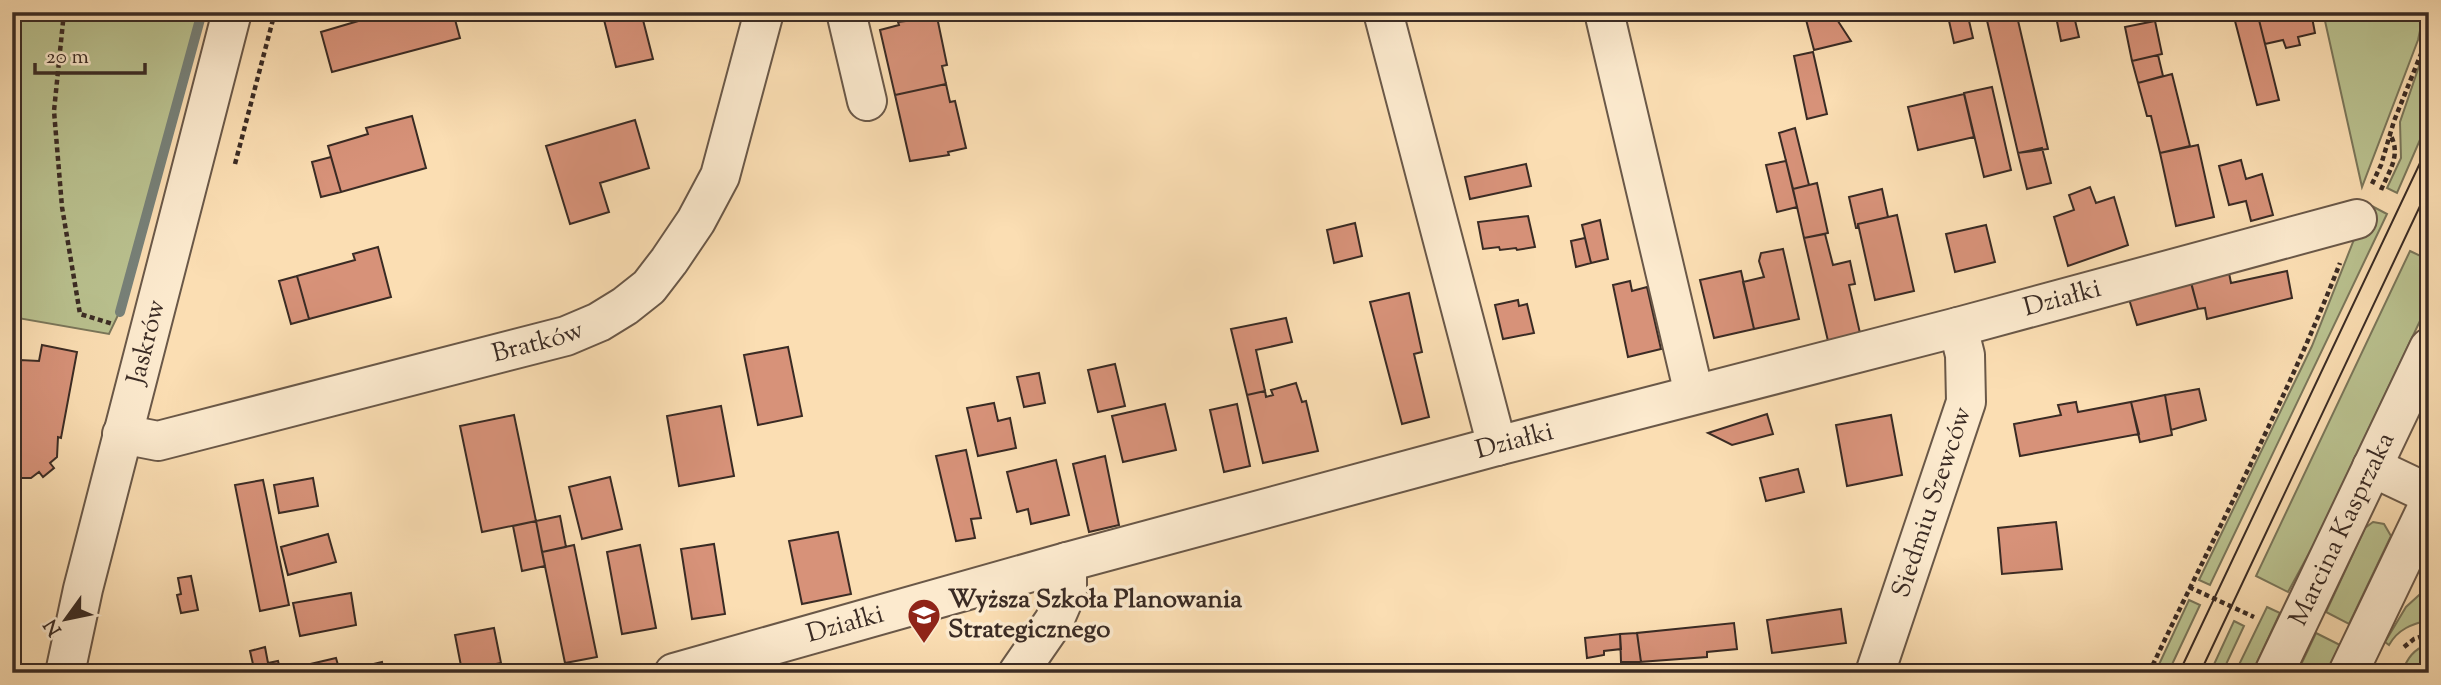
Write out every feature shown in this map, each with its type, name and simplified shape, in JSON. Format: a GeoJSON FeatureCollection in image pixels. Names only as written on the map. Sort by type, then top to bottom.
{"type":"FeatureCollection","features":[{"type":"Feature","properties":{"kind":"street","name":"Jaskrów"},"geometry":{"type":"LineString","coordinates":[[65,673],[122,434],[232,12]]}},
{"type":"Feature","properties":{"kind":"street","name":"Bratków"},"geometry":{"type":"LineString","coordinates":[[122,434],[158,441],[566,336],[599,322],[625,306],[649,287],[669,261],[696,221],[720,176],[764,12]]}},
{"type":"Feature","properties":{"kind":"street"},"geometry":{"type":"LineString","coordinates":[[846,12],[867,101]]}},
{"type":"Feature","properties":{"kind":"street"},"geometry":{"type":"LineString","coordinates":[[1383,12],[1497,446]]}},
{"type":"Feature","properties":{"kind":"street"},"geometry":{"type":"LineString","coordinates":[[1604,12],[1694,394]]}},
{"type":"Feature","properties":{"kind":"street","name":"Działki"},"geometry":{"type":"LineString","coordinates":[[674,673],[1067,562],[1497,446],[1958,327],[2364,202]]}},
{"type":"Feature","properties":{"kind":"street","name":"Siedmiu Szewców"},"geometry":{"type":"LineString","coordinates":[[1875,673],[1966,402],[1965,355],[1958,327]]}},
{"type":"Feature","properties":{"kind":"street","name":"Marcina Kasprzaka"},"geometry":{"type":"LineString","coordinates":[[2274,673],[2429,348]]}},
{"type":"Feature","properties":{"kind":"street"},"geometry":{"type":"LineString","coordinates":[[2372,467],[2429,494]]}},
{"type":"Feature","properties":{"kind":"street"},"geometry":{"type":"LineString","coordinates":[[2348,673],[2429,504]]}},
{"type":"Feature","properties":{"kind":"street"},"geometry":{"type":"LineString","coordinates":[[1018,673],[1054,621],[1067,591],[1067,562]]}},
{"type":"Feature","properties":{"kind":"path"},"geometry":{"type":"LineString","coordinates":[[64,12],[54,111],[62,207],[80,314],[148,335]]}},
{"type":"Feature","properties":{"kind":"path"},"geometry":{"type":"LineString","coordinates":[[2149,673],[2309,340],[2381,165],[2429,34]]}},
{"type":"Feature","properties":{"kind":"path"},"geometry":{"type":"LineString","coordinates":[[2387,194],[2380,191],[2396,157],[2390,135]]}},
{"type":"Feature","properties":{"kind":"path"},"geometry":{"type":"LineString","coordinates":[[2189,587],[2254,617]]}},
{"type":"Feature","properties":{"kind":"path"},"geometry":{"type":"LineString","coordinates":[[2402,650],[2414,639],[2429,634]]}},
{"type":"Feature","properties":{"kind":"green space"},"geometry":{"type":"Polygon","coordinates":[[[12,12],[204,12],[120,311],[109,334],[12,317],[12,12]]]}},
{"type":"Feature","properties":{"kind":"green space"},"geometry":{"type":"Polygon","coordinates":[[[2323,12],[2424,12],[2418,40],[2362,187],[2323,12]]]}},
{"type":"Feature","properties":{"kind":"green space"},"geometry":{"type":"Polygon","coordinates":[[[2429,37],[2429,119],[2397,193],[2387,188],[2401,158],[2400,122],[2429,37]]]}},
{"type":"Feature","properties":{"kind":"green space"},"geometry":{"type":"Polygon","coordinates":[[[2368,204],[2387,214],[2210,585],[2199,580],[2312,346],[2368,204]]]}},
{"type":"Feature","properties":{"kind":"green space"},"geometry":{"type":"Polygon","coordinates":[[[2410,251],[2429,260],[2429,302],[2313,546],[2288,592],[2256,576],[2410,251]]]}},
{"type":"Feature","properties":{"kind":"green space"},"geometry":{"type":"Polygon","coordinates":[[[2373,522],[2384,524],[2391,536],[2349,624],[2326,612],[2365,528],[2373,522]]]}},
{"type":"Feature","properties":{"kind":"green space"},"geometry":{"type":"Polygon","coordinates":[[[2429,586],[2429,620],[2406,628],[2389,645],[2385,642],[2406,607],[2429,586]]]}},
{"type":"Feature","properties":{"kind":"green space"},"geometry":{"type":"Polygon","coordinates":[[[2189,600],[2200,605],[2168,673],[2155,673],[2189,600]]]}},
{"type":"Feature","properties":{"kind":"green space"},"geometry":{"type":"Polygon","coordinates":[[[2267,607],[2280,613],[2252,673],[2235,673],[2267,607]]]}},
{"type":"Feature","properties":{"kind":"green space"},"geometry":{"type":"Polygon","coordinates":[[[2234,621],[2244,626],[2222,673],[2210,673],[2234,621]]]}},
{"type":"Feature","properties":{"kind":"green space"},"geometry":{"type":"Polygon","coordinates":[[[2316,633],[2340,645],[2326,673],[2297,673],[2316,633]]]}},
{"type":"Feature","properties":{"kind":"green space"},"geometry":{"type":"Polygon","coordinates":[[[2429,644],[2429,673],[2401,673],[2412,655],[2429,644]]]}},
{"type":"Feature","properties":{"kind":"building"},"geometry":{"type":"Polygon","coordinates":[[[379,12],[453,12],[460,38],[332,72],[321,32],[379,12]]]}},
{"type":"Feature","properties":{"kind":"building"},"geometry":{"type":"Polygon","coordinates":[[[602,12],[671,12],[643,20],[653,59],[616,67],[602,12]]]}},
{"type":"Feature","properties":{"kind":"building"},"geometry":{"type":"Polygon","coordinates":[[[1655,12],[1677,12],[1656,17],[1655,12]]]}},
{"type":"Feature","properties":{"kind":"building"},"geometry":{"type":"Polygon","coordinates":[[[1804,12],[1832,12],[1851,41],[1814,50],[1804,12]]]}},
{"type":"Feature","properties":{"kind":"building"},"geometry":{"type":"Polygon","coordinates":[[[1947,12],[1967,12],[1973,38],[1954,43],[1947,12]]]}},
{"type":"Feature","properties":{"kind":"building"},"geometry":{"type":"Polygon","coordinates":[[[1985,12],[2016,12],[2048,149],[2018,153],[1985,12]]]}},
{"type":"Feature","properties":{"kind":"building"},"geometry":{"type":"Polygon","coordinates":[[[2055,12],[2073,12],[2079,37],[2061,41],[2055,12]]]}},
{"type":"Feature","properties":{"kind":"building"},"geometry":{"type":"Polygon","coordinates":[[[2257,12],[2311,12],[2315,33],[2298,37],[2300,45],[2286,48],[2283,40],[2265,44],[2257,12]]]}},
{"type":"Feature","properties":{"kind":"building"},"geometry":{"type":"Polygon","coordinates":[[[2258,16],[2279,100],[2257,105],[2235,21],[2258,16]]]}},
{"type":"Feature","properties":{"kind":"building"},"geometry":{"type":"Polygon","coordinates":[[[937,17],[947,65],[942,66],[946,84],[895,95],[880,30],[899,25],[898,22],[937,17]]]}},
{"type":"Feature","properties":{"kind":"building"},"geometry":{"type":"Polygon","coordinates":[[[2155,21],[2162,54],[2132,61],[2125,27],[2155,21]]]}},
{"type":"Feature","properties":{"kind":"building"},"geometry":{"type":"Polygon","coordinates":[[[1813,52],[1827,114],[1807,119],[1794,56],[1813,52]]]}},
{"type":"Feature","properties":{"kind":"building"},"geometry":{"type":"Polygon","coordinates":[[[2158,55],[2163,76],[2138,83],[2132,61],[2158,55]]]}},
{"type":"Feature","properties":{"kind":"building"},"geometry":{"type":"Polygon","coordinates":[[[2172,74],[2190,146],[2160,153],[2151,116],[2147,116],[2138,83],[2172,74]]]}},
{"type":"Feature","properties":{"kind":"building"},"geometry":{"type":"Polygon","coordinates":[[[946,84],[950,102],[955,101],[966,148],[948,152],[949,155],[910,161],[895,95],[946,84]]]}},
{"type":"Feature","properties":{"kind":"building"},"geometry":{"type":"Polygon","coordinates":[[[1992,87],[2011,170],[1984,177],[1964,93],[1992,87]]]}},
{"type":"Feature","properties":{"kind":"building"},"geometry":{"type":"Polygon","coordinates":[[[1964,94],[1974,137],[1918,150],[1908,107],[1964,94]]]}},
{"type":"Feature","properties":{"kind":"building"},"geometry":{"type":"Polygon","coordinates":[[[412,116],[426,168],[341,192],[328,146],[368,134],[366,128],[412,116]]]}},
{"type":"Feature","properties":{"kind":"building"},"geometry":{"type":"Polygon","coordinates":[[[635,120],[649,168],[600,183],[609,212],[570,224],[546,146],[635,120]]]}},
{"type":"Feature","properties":{"kind":"building"},"geometry":{"type":"Polygon","coordinates":[[[1795,128],[1809,185],[1793,189],[1779,133],[1795,128]]]}},
{"type":"Feature","properties":{"kind":"building"},"geometry":{"type":"Polygon","coordinates":[[[2198,145],[2214,217],[2176,226],[2160,153],[2198,145]]]}},
{"type":"Feature","properties":{"kind":"building"},"geometry":{"type":"Polygon","coordinates":[[[2042,148],[2051,183],[2027,189],[2018,153],[2042,148]]]}},
{"type":"Feature","properties":{"kind":"building"},"geometry":{"type":"Polygon","coordinates":[[[331,157],[341,192],[321,197],[312,162],[331,157]]]}},
{"type":"Feature","properties":{"kind":"building"},"geometry":{"type":"Polygon","coordinates":[[[2241,160],[2246,179],[2262,174],[2273,215],[2251,221],[2246,201],[2229,205],[2219,166],[2241,160]]]}},
{"type":"Feature","properties":{"kind":"building"},"geometry":{"type":"Polygon","coordinates":[[[1786,161],[1797,207],[1777,212],[1766,165],[1786,161]]]}},
{"type":"Feature","properties":{"kind":"building"},"geometry":{"type":"Polygon","coordinates":[[[1526,164],[1531,186],[1470,199],[1465,177],[1526,164]]]}},
{"type":"Feature","properties":{"kind":"building"},"geometry":{"type":"Polygon","coordinates":[[[1817,183],[1828,233],[1804,238],[1793,189],[1817,183]]]}},
{"type":"Feature","properties":{"kind":"building"},"geometry":{"type":"Polygon","coordinates":[[[2090,187],[2096,203],[2114,197],[2128,245],[2068,266],[2054,217],[2074,210],[2069,195],[2090,187]]]}},
{"type":"Feature","properties":{"kind":"building"},"geometry":{"type":"Polygon","coordinates":[[[1882,189],[1888,217],[1858,224],[1856,228],[1849,197],[1882,189]]]}},
{"type":"Feature","properties":{"kind":"building"},"geometry":{"type":"Polygon","coordinates":[[[1897,215],[1914,291],[1875,300],[1858,224],[1897,215]]]}},
{"type":"Feature","properties":{"kind":"building"},"geometry":{"type":"Polygon","coordinates":[[[1528,216],[1535,247],[1517,250],[1500,250],[1499,247],[1483,249],[1478,222],[1528,216]]]}},
{"type":"Feature","properties":{"kind":"building"},"geometry":{"type":"Polygon","coordinates":[[[1600,220],[1608,259],[1591,263],[1582,225],[1600,220]]]}},
{"type":"Feature","properties":{"kind":"building"},"geometry":{"type":"Polygon","coordinates":[[[1355,223],[1362,256],[1334,263],[1327,230],[1355,223]]]}},
{"type":"Feature","properties":{"kind":"building"},"geometry":{"type":"Polygon","coordinates":[[[1986,225],[1995,262],[1955,272],[1946,234],[1986,225]]]}},
{"type":"Feature","properties":{"kind":"building"},"geometry":{"type":"Polygon","coordinates":[[[1825,234],[1833,265],[1850,261],[1855,284],[1849,285],[1860,333],[1828,341],[1804,238],[1825,234]]]}},
{"type":"Feature","properties":{"kind":"building"},"geometry":{"type":"Polygon","coordinates":[[[1585,238],[1591,263],[1576,267],[1571,241],[1585,238]]]}},
{"type":"Feature","properties":{"kind":"building"},"geometry":{"type":"Polygon","coordinates":[[[378,247],[391,297],[309,319],[297,276],[355,260],[353,254],[378,247]]]}},
{"type":"Feature","properties":{"kind":"building"},"geometry":{"type":"Polygon","coordinates":[[[1783,249],[1799,319],[1754,329],[1743,282],[1764,277],[1759,261],[1761,253],[1783,249]]]}},
{"type":"Feature","properties":{"kind":"building"},"geometry":{"type":"Polygon","coordinates":[[[1741,271],[1754,329],[1714,338],[1700,280],[1741,271]]]}},
{"type":"Feature","properties":{"kind":"building"},"geometry":{"type":"Polygon","coordinates":[[[2287,271],[2292,298],[2207,319],[2205,308],[2198,309],[2191,283],[2229,273],[2231,283],[2287,271]]]}},
{"type":"Feature","properties":{"kind":"building"},"geometry":{"type":"Polygon","coordinates":[[[297,276],[309,319],[291,324],[279,281],[297,276]]]}},
{"type":"Feature","properties":{"kind":"building"},"geometry":{"type":"Polygon","coordinates":[[[1630,281],[1632,291],[1647,287],[1661,349],[1628,357],[1613,285],[1630,281]]]}},
{"type":"Feature","properties":{"kind":"building"},"geometry":{"type":"Polygon","coordinates":[[[2191,282],[2198,309],[2137,325],[2129,299],[2191,282]]]}},
{"type":"Feature","properties":{"kind":"building"},"geometry":{"type":"Polygon","coordinates":[[[1409,293],[1422,352],[1414,354],[1429,417],[1402,424],[1370,302],[1409,293]]]}},
{"type":"Feature","properties":{"kind":"building"},"geometry":{"type":"Polygon","coordinates":[[[1518,300],[1519,306],[1527,304],[1534,333],[1503,339],[1495,305],[1518,300]]]}},
{"type":"Feature","properties":{"kind":"building"},"geometry":{"type":"Polygon","coordinates":[[[1286,318],[1292,342],[1256,350],[1265,391],[1247,395],[1231,329],[1286,318]]]}},
{"type":"Feature","properties":{"kind":"building"},"geometry":{"type":"Polygon","coordinates":[[[42,345],[77,352],[61,438],[58,437],[57,457],[50,463],[54,468],[43,477],[39,472],[31,478],[12,478],[20,360],[39,361],[42,345]]]}},
{"type":"Feature","properties":{"kind":"building"},"geometry":{"type":"Polygon","coordinates":[[[788,347],[802,416],[758,425],[744,355],[788,347]]]}},
{"type":"Feature","properties":{"kind":"building"},"geometry":{"type":"Polygon","coordinates":[[[1115,364],[1125,406],[1098,412],[1088,370],[1115,364]]]}},
{"type":"Feature","properties":{"kind":"building"},"geometry":{"type":"Polygon","coordinates":[[[1039,373],[1045,403],[1024,407],[1017,377],[1039,373]]]}},
{"type":"Feature","properties":{"kind":"building"},"geometry":{"type":"Polygon","coordinates":[[[1296,383],[1302,402],[1306,401],[1318,451],[1263,463],[1247,395],[1265,391],[1266,397],[1273,395],[1271,390],[1296,383]]]}},
{"type":"Feature","properties":{"kind":"building"},"geometry":{"type":"Polygon","coordinates":[[[2199,389],[2206,420],[2171,430],[2165,395],[2199,389]]]}},
{"type":"Feature","properties":{"kind":"building"},"geometry":{"type":"Polygon","coordinates":[[[2165,395],[2172,435],[2140,442],[2131,402],[2165,395]]]}},
{"type":"Feature","properties":{"kind":"building"},"geometry":{"type":"Polygon","coordinates":[[[2076,402],[2078,412],[2131,402],[2139,434],[2020,456],[2014,424],[2061,415],[2058,405],[2076,402]]]}},
{"type":"Feature","properties":{"kind":"building"},"geometry":{"type":"Polygon","coordinates":[[[994,403],[998,421],[1010,418],[1016,448],[978,456],[967,408],[994,403]]]}},
{"type":"Feature","properties":{"kind":"building"},"geometry":{"type":"Polygon","coordinates":[[[1165,404],[1176,450],[1123,462],[1112,416],[1165,404]]]}},
{"type":"Feature","properties":{"kind":"building"},"geometry":{"type":"Polygon","coordinates":[[[1237,404],[1250,466],[1224,472],[1210,410],[1237,404]]]}},
{"type":"Feature","properties":{"kind":"building"},"geometry":{"type":"Polygon","coordinates":[[[721,406],[734,476],[679,486],[667,416],[721,406]]]}},
{"type":"Feature","properties":{"kind":"building"},"geometry":{"type":"Polygon","coordinates":[[[1767,414],[1773,434],[1732,445],[1708,433],[1767,414]]]}},
{"type":"Feature","properties":{"kind":"building"},"geometry":{"type":"Polygon","coordinates":[[[514,415],[536,521],[482,532],[460,426],[514,415]]]}},
{"type":"Feature","properties":{"kind":"building"},"geometry":{"type":"Polygon","coordinates":[[[1891,415],[1902,475],[1847,486],[1836,425],[1891,415]]]}},
{"type":"Feature","properties":{"kind":"building"},"geometry":{"type":"Polygon","coordinates":[[[966,450],[981,518],[971,519],[975,538],[956,541],[936,456],[966,450]]]}},
{"type":"Feature","properties":{"kind":"building"},"geometry":{"type":"Polygon","coordinates":[[[1105,456],[1119,525],[1089,532],[1073,464],[1105,456]]]}},
{"type":"Feature","properties":{"kind":"building"},"geometry":{"type":"Polygon","coordinates":[[[1056,460],[1069,515],[1031,524],[1028,509],[1017,512],[1007,472],[1056,460]]]}},
{"type":"Feature","properties":{"kind":"building"},"geometry":{"type":"Polygon","coordinates":[[[1798,469],[1804,492],[1766,501],[1760,478],[1798,469]]]}},
{"type":"Feature","properties":{"kind":"building"},"geometry":{"type":"Polygon","coordinates":[[[610,477],[622,529],[582,539],[569,487],[610,477]]]}},
{"type":"Feature","properties":{"kind":"building"},"geometry":{"type":"Polygon","coordinates":[[[313,478],[318,506],[279,513],[274,485],[313,478]]]}},
{"type":"Feature","properties":{"kind":"building"},"geometry":{"type":"Polygon","coordinates":[[[263,480],[289,605],[260,611],[235,485],[263,480]]]}},
{"type":"Feature","properties":{"kind":"building"},"geometry":{"type":"Polygon","coordinates":[[[560,516],[566,547],[542,552],[536,521],[560,516]]]}},
{"type":"Feature","properties":{"kind":"building"},"geometry":{"type":"Polygon","coordinates":[[[536,521],[545,566],[522,571],[513,526],[536,521]]]}},
{"type":"Feature","properties":{"kind":"building"},"geometry":{"type":"Polygon","coordinates":[[[2056,522],[2062,569],[2002,574],[1998,528],[2056,522]]]}},
{"type":"Feature","properties":{"kind":"building"},"geometry":{"type":"Polygon","coordinates":[[[838,532],[851,594],[802,604],[789,541],[838,532]]]}},
{"type":"Feature","properties":{"kind":"building"},"geometry":{"type":"Polygon","coordinates":[[[328,534],[336,562],[288,575],[281,547],[328,534]]]}},
{"type":"Feature","properties":{"kind":"building"},"geometry":{"type":"Polygon","coordinates":[[[714,544],[725,614],[692,619],[681,549],[714,544]]]}},
{"type":"Feature","properties":{"kind":"building"},"geometry":{"type":"Polygon","coordinates":[[[574,545],[597,657],[565,663],[542,552],[574,545]]]}},
{"type":"Feature","properties":{"kind":"building"},"geometry":{"type":"Polygon","coordinates":[[[640,545],[656,628],[622,634],[607,552],[640,545]]]}},
{"type":"Feature","properties":{"kind":"building"},"geometry":{"type":"Polygon","coordinates":[[[191,576],[198,610],[181,613],[177,595],[181,594],[178,578],[191,576]]]}},
{"type":"Feature","properties":{"kind":"building"},"geometry":{"type":"Polygon","coordinates":[[[351,593],[356,625],[300,636],[293,603],[351,593]]]}},
{"type":"Feature","properties":{"kind":"building"},"geometry":{"type":"Polygon","coordinates":[[[1841,609],[1846,643],[1772,653],[1767,620],[1841,609]]]}},
{"type":"Feature","properties":{"kind":"building"},"geometry":{"type":"Polygon","coordinates":[[[1734,623],[1737,649],[1707,652],[1707,657],[1641,662],[1637,633],[1734,623]]]}},
{"type":"Feature","properties":{"kind":"building"},"geometry":{"type":"Polygon","coordinates":[[[494,628],[501,663],[462,671],[455,635],[494,628]]]}},
{"type":"Feature","properties":{"kind":"building"},"geometry":{"type":"Polygon","coordinates":[[[1637,633],[1641,662],[1621,662],[1620,634],[1637,633]]]}},
{"type":"Feature","properties":{"kind":"building"},"geometry":{"type":"Polygon","coordinates":[[[1620,634],[1621,649],[1604,651],[1604,655],[1587,658],[1585,638],[1620,634]]]}},
{"type":"Feature","properties":{"kind":"building"},"geometry":{"type":"Polygon","coordinates":[[[265,647],[268,663],[278,661],[281,673],[255,673],[250,651],[265,647]]]}},
{"type":"Feature","properties":{"kind":"building"},"geometry":{"type":"Polygon","coordinates":[[[336,658],[340,672],[382,662],[384,673],[308,673],[306,665],[336,658]]]}},
{"type":"Feature","properties":{"kind":"building"},"geometry":{"type":"Polygon","coordinates":[[[1816,668],[1816,673],[1752,672],[1816,668]]]}},
{"type":"Feature","properties":{"kind":"waterway"},"geometry":{"type":"LineString","coordinates":[[120,312],[202,12]]}},
{"type":"Feature","properties":{"kind":"tram line"},"geometry":{"type":"LineString","coordinates":[[2179,673],[2429,144]]}},
{"type":"Feature","properties":{"kind":"tram line"},"geometry":{"type":"LineString","coordinates":[[2200,673],[2429,187]]}},
{"type":"Feature","properties":{"kind":"place","name":"Wyższa Szkoła Planowania Strategicznego"},"geometry":{"type":"Point","coordinates":[924,645]}}]}
